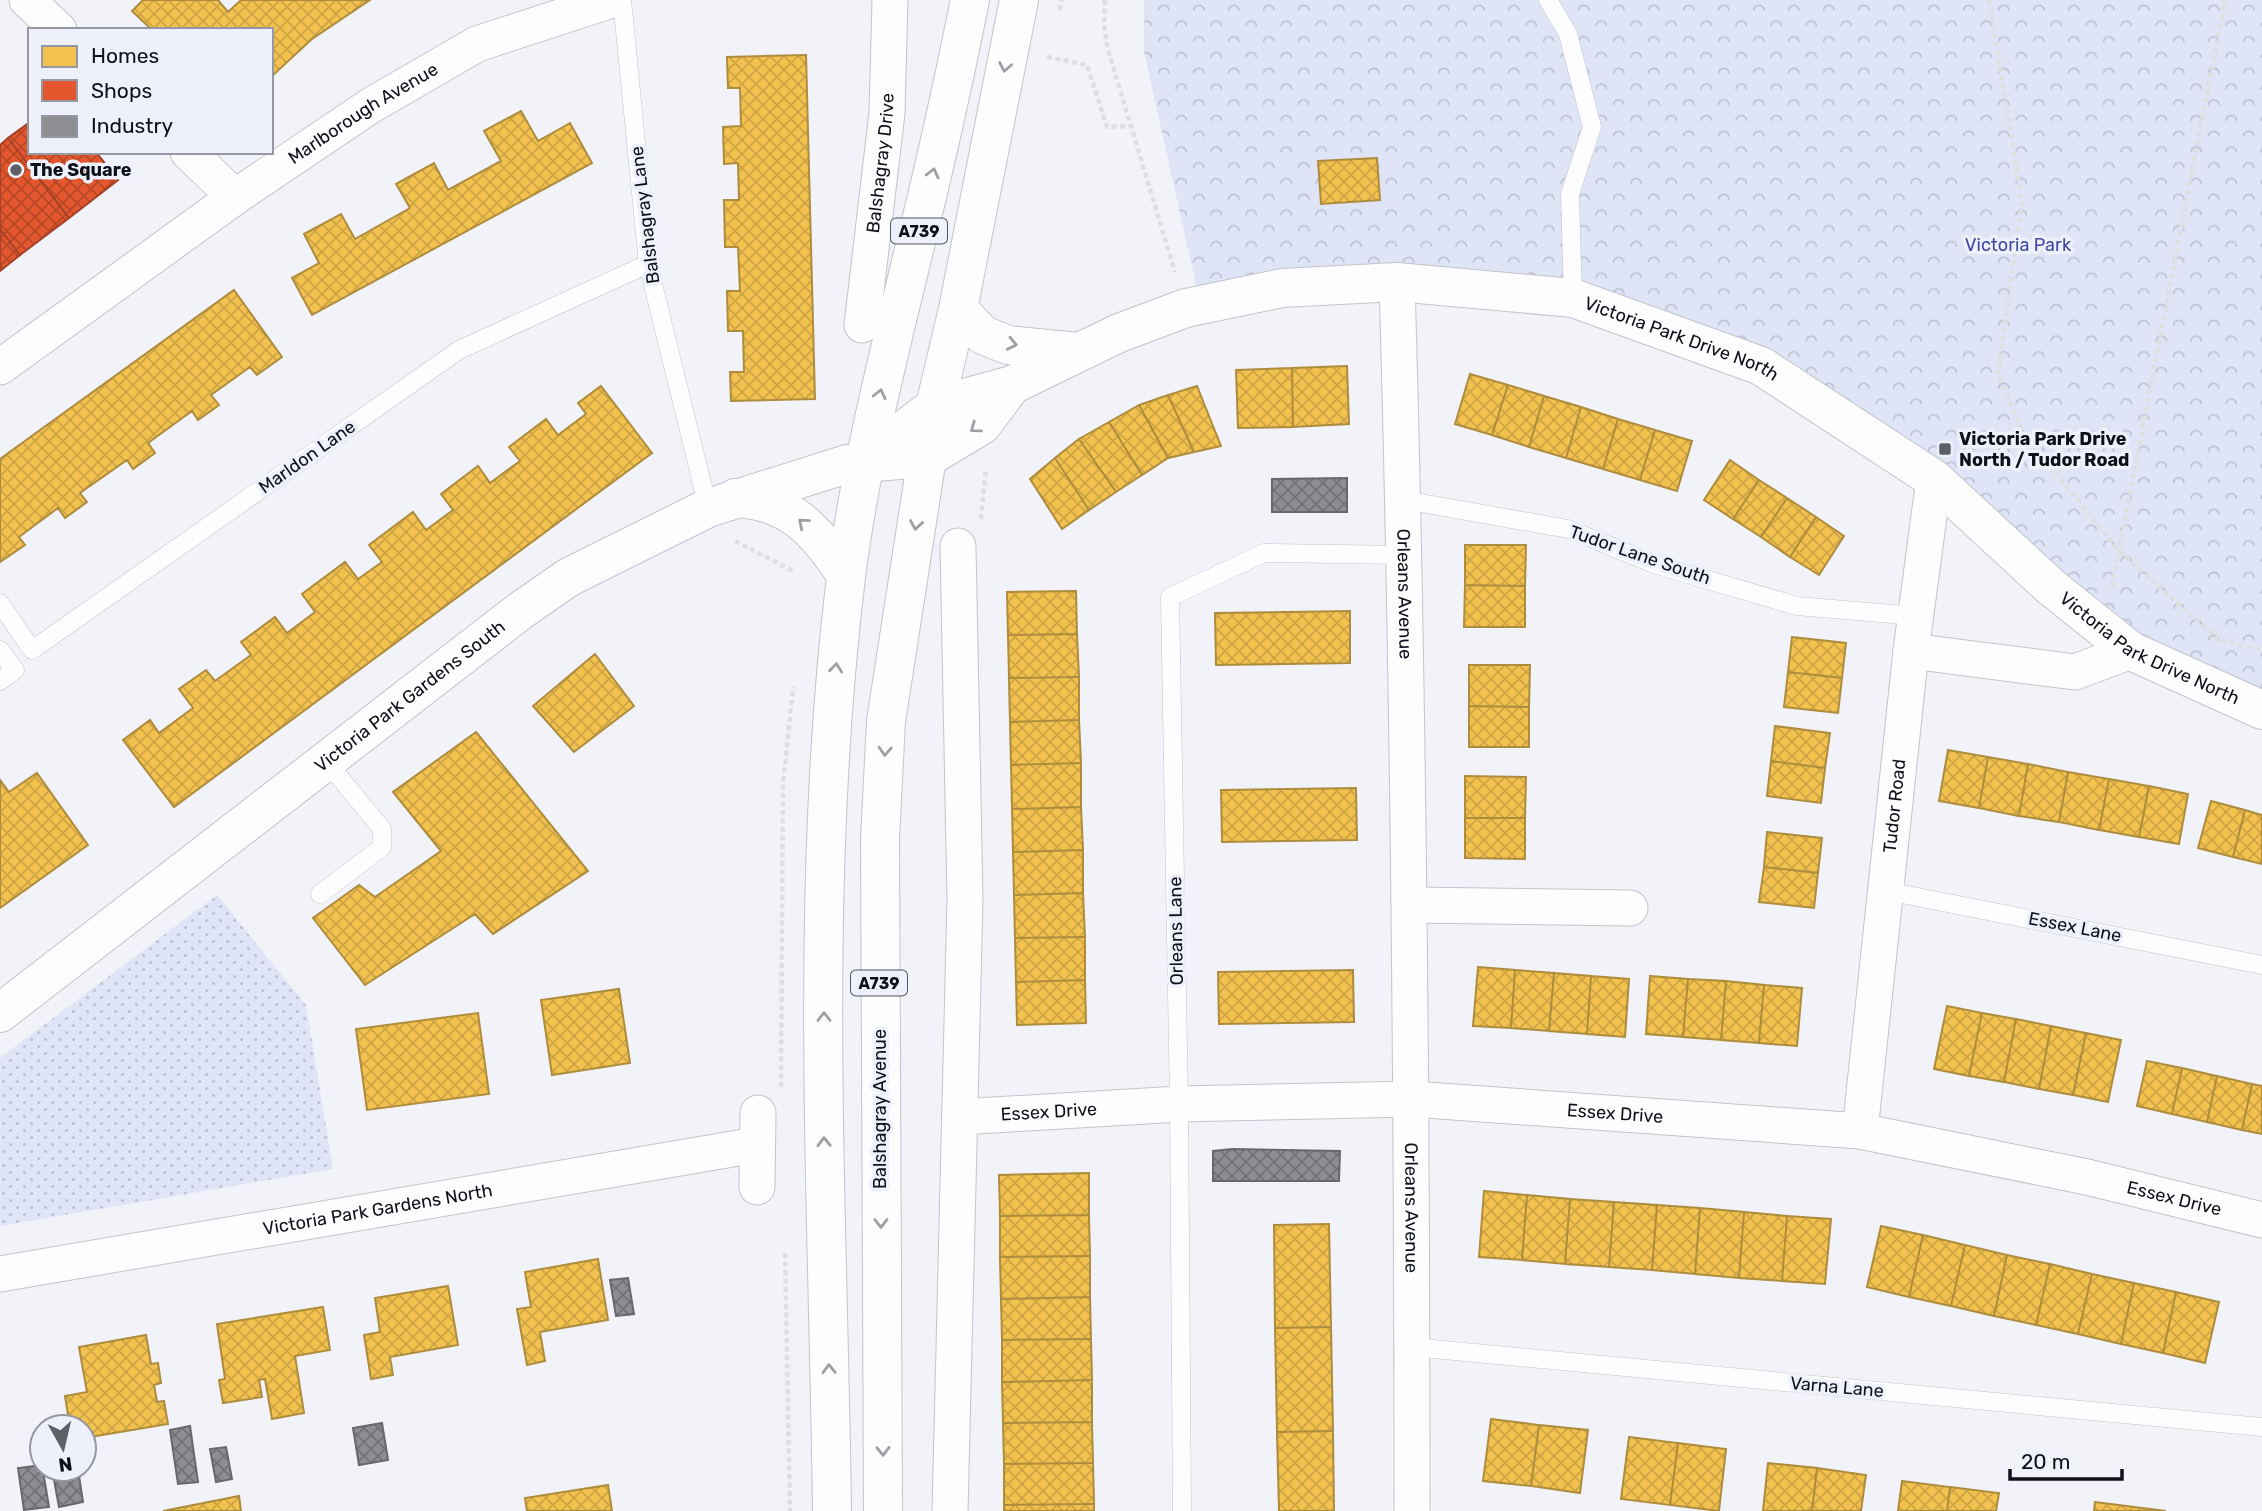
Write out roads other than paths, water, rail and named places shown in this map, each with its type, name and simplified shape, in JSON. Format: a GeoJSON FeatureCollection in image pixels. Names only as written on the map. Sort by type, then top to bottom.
{"type":"FeatureCollection","features":[{"type":"Feature","properties":{"kind":"main road","name":"A739"},"geometry":{"type":"LineString","coordinates":[[832,1511],[823,1086],[825,841],[831,720],[846,575],[864,461],[941,143],[970,0]]}},
{"type":"Feature","properties":{"kind":"main road","name":"A739"},"geometry":{"type":"LineString","coordinates":[[927,458],[935,406],[958,309],[1019,0]]}},
{"type":"Feature","properties":{"kind":"main road","name":"Victoria Park Drive North"},"geometry":{"type":"LineString","coordinates":[[864,461],[935,406],[1012,385],[1078,352],[1186,308],[1282,288],[1396,282],[1573,298],[1761,366],[1934,479],[2117,640],[2262,710]]}},
{"type":"Feature","properties":{"kind":"main road"},"geometry":{"type":"LineString","coordinates":[[958,309],[983,335],[1008,345],[1078,352]]}},
{"type":"Feature","properties":{"kind":"main road","name":"Victoria Park Drive North"},"geometry":{"type":"LineString","coordinates":[[864,461],[927,458],[982,425],[1012,385]]}},
{"type":"Feature","properties":{"kind":"main road","name":"Balshagray Avenue"},"geometry":{"type":"LineString","coordinates":[[883,1511],[880,839],[886,721],[927,458]]}},
{"type":"Feature","properties":{"kind":"main road","name":"Victoria Park Gardens South"},"geometry":{"type":"LineString","coordinates":[[0,1013],[520,611],[569,577],[722,503],[818,471],[864,461]]}},
{"type":"Feature","properties":{"kind":"main road"},"geometry":{"type":"LineString","coordinates":[[722,503],[761,499],[785,509],[816,534],[846,575]]}},
{"type":"Feature","properties":{"kind":"street"},"geometry":{"type":"LineString","coordinates":[[27,0],[57,28]]}},
{"type":"Feature","properties":{"kind":"street","name":"Marlborough Avenue"},"geometry":{"type":"LineString","coordinates":[[0,367],[235,197],[370,106],[477,44],[612,0]]}},
{"type":"Feature","properties":{"kind":"street","name":"Balshagray Drive"},"geometry":{"type":"LineString","coordinates":[[862,325],[887,113],[890,0]]}},
{"type":"Feature","properties":{"kind":"street"},"geometry":{"type":"LineString","coordinates":[[190,154],[235,197]]}},
{"type":"Feature","properties":{"kind":"street","name":"Orleans Avenue"},"geometry":{"type":"LineString","coordinates":[[1396,282],[1406,555],[1412,1099],[1412,1511]]}},
{"type":"Feature","properties":{"kind":"street","name":"Tudor Road"},"geometry":{"type":"LineString","coordinates":[[1860,1131],[1911,651],[1934,479]]}},
{"type":"Feature","properties":{"kind":"street"},"geometry":{"type":"LineString","coordinates":[[950,1511],[965,898],[958,546]]}},
{"type":"Feature","properties":{"kind":"street"},"geometry":{"type":"LineString","coordinates":[[1911,651],[2075,673],[2117,640]]}},
{"type":"Feature","properties":{"kind":"street"},"geometry":{"type":"LineString","coordinates":[[1410,905],[1630,908]]}},
{"type":"Feature","properties":{"kind":"street","name":"Essex Drive"},"geometry":{"type":"LineString","coordinates":[[960,1117],[1180,1104],[1412,1099],[1860,1131],[2087,1177],[2262,1220]]}},
{"type":"Feature","properties":{"kind":"street","name":"Victoria Park Gardens North"},"geometry":{"type":"LineString","coordinates":[[0,1274],[757,1129],[758,1187]]}},
{"type":"Feature","properties":{"kind":"lane","name":"Balshagray Lane"},"geometry":{"type":"LineString","coordinates":[[622,0],[648,264],[722,503]]}},
{"type":"Feature","properties":{"kind":"lane"},"geometry":{"type":"LineString","coordinates":[[1548,0],[1568,34],[1592,127],[1570,194],[1573,298]]}},
{"type":"Feature","properties":{"kind":"lane","name":"Marldon Lane"},"geometry":{"type":"LineString","coordinates":[[0,603],[32,650],[458,350],[648,264]]}},
{"type":"Feature","properties":{"kind":"lane","name":"Tudor Lane South"},"geometry":{"type":"LineString","coordinates":[[1404,500],[1568,529],[1654,564],[1797,606],[1917,616]]}},
{"type":"Feature","properties":{"kind":"lane","name":"Orleans Lane"},"geometry":{"type":"LineString","coordinates":[[1182,1511],[1180,1104],[1170,597],[1264,553],[1406,555]]}},
{"type":"Feature","properties":{"kind":"lane"},"geometry":{"type":"LineString","coordinates":[[0,650],[15,670],[0,681]]}},
{"type":"Feature","properties":{"kind":"lane"},"geometry":{"type":"LineString","coordinates":[[320,894],[382,846],[382,829],[327,762]]}},
{"type":"Feature","properties":{"kind":"lane","name":"Essex Lane"},"geometry":{"type":"LineString","coordinates":[[1887,891],[2262,965]]}},
{"type":"Feature","properties":{"kind":"lane","name":"Varna Lane"},"geometry":{"type":"LineString","coordinates":[[1412,1347],[2262,1427]]}},
{"type":"Feature","properties":{"kind":"place","name":"The Square"},"geometry":{"type":"Point","coordinates":[16,170]}},
{"type":"Feature","properties":{"kind":"place","name":"Victoria Park Drive North / Tudor Road"},"geometry":{"type":"Point","coordinates":[1945,449]}},
{"type":"Feature","properties":{"kind":"park label","name":"Victoria Park"},"geometry":{"type":"Point","coordinates":[2018,245]}}]}
